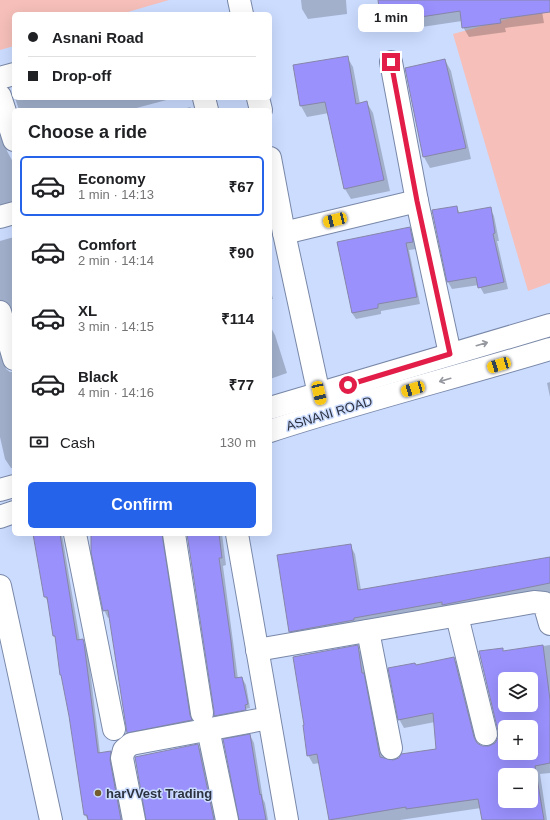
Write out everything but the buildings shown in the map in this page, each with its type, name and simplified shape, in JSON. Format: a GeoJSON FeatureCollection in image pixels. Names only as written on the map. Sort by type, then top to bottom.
{"type":"FeatureCollection","features":[{"type":"Feature","properties":{"kind":"street"},"geometry":{"type":"LineString","coordinates":[[239,0],[242,12]]}},
{"type":"Feature","properties":{"kind":"street"},"geometry":{"type":"LineString","coordinates":[[391,62],[417,201],[450,354]]}},
{"type":"Feature","properties":{"kind":"street"},"geometry":{"type":"LineString","coordinates":[[0,78],[12,75]]}},
{"type":"Feature","properties":{"kind":"street"},"geometry":{"type":"LineString","coordinates":[[0,96],[12,134]]}},
{"type":"Feature","properties":{"kind":"street"},"geometry":{"type":"LineString","coordinates":[[272,169],[284,233],[321,404]]}},
{"type":"Feature","properties":{"kind":"street"},"geometry":{"type":"LineString","coordinates":[[284,233],[417,201]]}},
{"type":"Feature","properties":{"kind":"street"},"geometry":{"type":"LineString","coordinates":[[0,217],[12,214]]}},
{"type":"Feature","properties":{"kind":"street"},"geometry":{"type":"LineString","coordinates":[[0,312],[12,352]]}},
{"type":"Feature","properties":{"kind":"street","name":"ASNANI ROAD"},"geometry":{"type":"LineString","coordinates":[[272,430],[321,404],[450,354],[550,325]]}},
{"type":"Feature","properties":{"kind":"street","name":"ASNANI ROAD"},"geometry":{"type":"LineString","coordinates":[[272,408],[321,404],[473,372],[550,349]]}},
{"type":"Feature","properties":{"kind":"street"},"geometry":{"type":"LineString","coordinates":[[0,490],[12,487]]}},
{"type":"Feature","properties":{"kind":"street"},"geometry":{"type":"LineString","coordinates":[[0,517],[12,513]]}},
{"type":"Feature","properties":{"kind":"street"},"geometry":{"type":"LineString","coordinates":[[75,536],[114,729]]}},
{"type":"Feature","properties":{"kind":"street"},"geometry":{"type":"LineString","coordinates":[[174,536],[205,721],[226,820]]}},
{"type":"Feature","properties":{"kind":"street"},"geometry":{"type":"LineString","coordinates":[[237,536],[287,820]]}},
{"type":"Feature","properties":{"kind":"street"},"geometry":{"type":"LineString","coordinates":[[0,586],[51,820]]}},
{"type":"Feature","properties":{"kind":"street"},"geometry":{"type":"LineString","coordinates":[[257,650],[534,602],[544,603],[550,624]]}},
{"type":"Feature","properties":{"kind":"street"},"geometry":{"type":"LineString","coordinates":[[457,616],[486,734]]}},
{"type":"Feature","properties":{"kind":"street"},"geometry":{"type":"LineString","coordinates":[[368,631],[391,748]]}},
{"type":"Feature","properties":{"kind":"street"},"geometry":{"type":"LineString","coordinates":[[134,820],[122,758],[124,750],[131,744],[205,721],[269,718]]}},
{"type":"Feature","properties":{"kind":"shaded area"},"geometry":{"type":"Polygon","coordinates":[[[0,0],[169,0],[128,12],[12,12],[12,47],[0,50],[0,0]]]}},
{"type":"Feature","properties":{"kind":"shaded area"},"geometry":{"type":"Polygon","coordinates":[[[550,7],[550,283],[528,291],[453,34],[550,7]]]}},
{"type":"Feature","properties":{"kind":"place","name":"harVVest Trading"},"geometry":{"type":"Point","coordinates":[98,793]}},
{"type":"Feature","properties":{"kind":"route"},"geometry":{"type":"LineString","coordinates":[[348,385],[450,354],[417,201],[391,62]]}}]}
